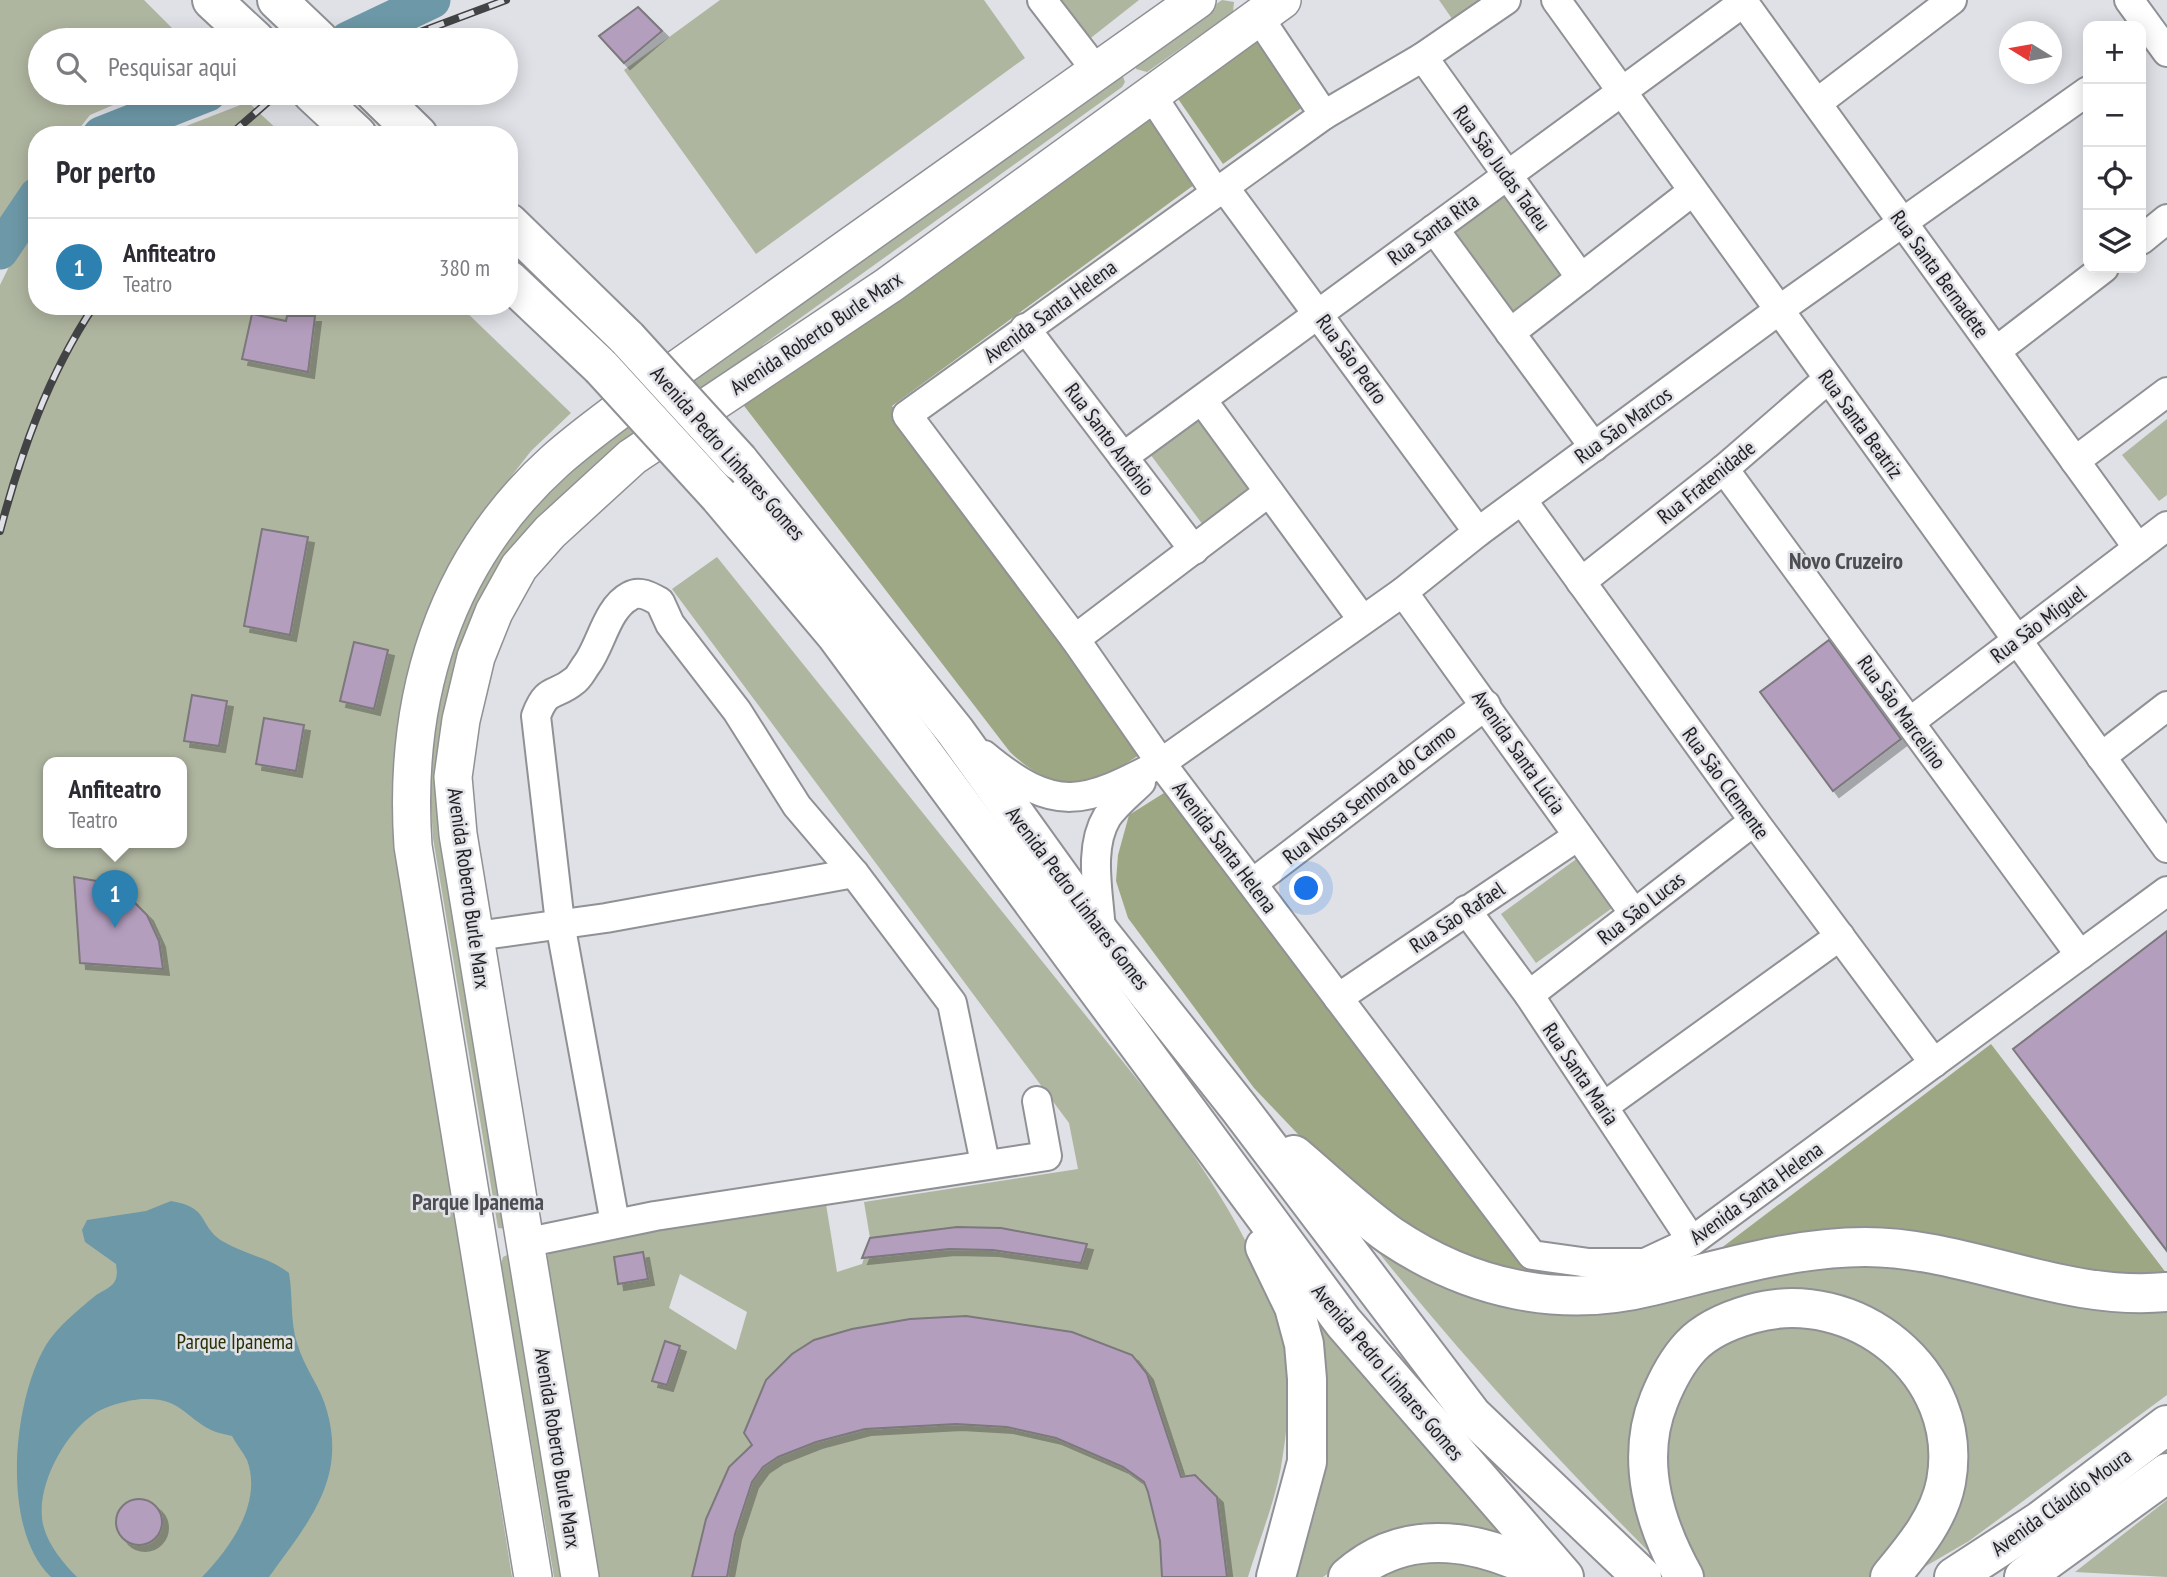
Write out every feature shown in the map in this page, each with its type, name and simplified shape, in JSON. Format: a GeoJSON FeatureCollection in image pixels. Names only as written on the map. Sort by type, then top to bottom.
{"type":"FeatureCollection","features":[{"type":"Feature","properties":{"kind":"highway"},"geometry":{"type":"LineString","coordinates":[[212,0],[242,28]]}},
{"type":"Feature","properties":{"kind":"highway"},"geometry":{"type":"LineString","coordinates":[[277,0],[306,28]]}},
{"type":"Feature","properties":{"kind":"highway"},"geometry":{"type":"LineString","coordinates":[[325,105],[347,126]]}},
{"type":"Feature","properties":{"kind":"highway"},"geometry":{"type":"LineString","coordinates":[[387,105],[409,126]]}},
{"type":"Feature","properties":{"kind":"highway","name":"Avenida Pedro Linhares Gomes"},"geometry":{"type":"LineString","coordinates":[[518,232],[627,338],[739,461],[955,731],[1101,934],[1239,1108],[1472,1415],[1642,1577]]}},
{"type":"Feature","properties":{"kind":"highway","name":"Avenida Pedro Linhares Gomes"},"geometry":{"type":"LineString","coordinates":[[518,289],[601,367],[719,496],[835,635],[1343,1322],[1564,1577]]}},
{"type":"Feature","properties":{"kind":"highway"},"geometry":{"type":"LineString","coordinates":[[1164,1077],[1278,1269],[1294,1307],[1304,1344],[1307,1462],[1276,1577]]}},
{"type":"Feature","properties":{"kind":"highway"},"geometry":{"type":"LineString","coordinates":[[1239,1108],[1392,1236],[1469,1278],[1504,1289],[1551,1296],[1609,1296],[1768,1258],[1865,1247],[1911,1251],[2095,1291],[2167,1292]]}},
{"type":"Feature","properties":{"kind":"highway"},"geometry":{"type":"LineString","coordinates":[[1684,1577],[1661,1526],[1649,1486],[1647,1450],[1654,1412],[1670,1374],[1693,1344],[1727,1321],[1764,1310],[1798,1306],[1836,1314],[1871,1327],[1888,1338],[1924,1376],[1939,1403],[1948,1440],[1946,1483],[1931,1522],[1890,1577]]}},
{"type":"Feature","properties":{"kind":"highway","name":"Avenida Cláudio Moura"},"geometry":{"type":"LineString","coordinates":[[1954,1577],[2040,1521],[2167,1424]]}},
{"type":"Feature","properties":{"kind":"highway","name":"Avenida Cláudio Moura"},"geometry":{"type":"LineString","coordinates":[[2024,1577],[2167,1473]]}},
{"type":"Feature","properties":{"kind":"highway"},"geometry":{"type":"LineString","coordinates":[[1348,1577],[1362,1565],[1399,1549],[1437,1541],[1482,1547],[1551,1577]]}},
{"type":"Feature","properties":{"kind":"main road","name":"Avenida Roberto Burle Marx"},"geometry":{"type":"LineString","coordinates":[[533,1577],[478,1255],[413,846],[411,811],[416,712],[432,649],[453,597],[497,528],[555,461],[614,414],[1197,0]]}},
{"type":"Feature","properties":{"kind":"main road","name":"Avenida Roberto Burle Marx"},"geometry":{"type":"LineString","coordinates":[[580,1577],[458,834],[453,777],[461,720],[476,657],[494,612],[519,567],[550,532],[632,457],[888,285],[1150,93],[1261,5]]}},
{"type":"Feature","properties":{"kind":"main road"},"geometry":{"type":"LineString","coordinates":[[1109,61],[1150,93]]}},
{"type":"Feature","properties":{"kind":"main road"},"geometry":{"type":"LineString","coordinates":[[478,1255],[524,1242]]}},
{"type":"Feature","properties":{"kind":"street"},"geometry":{"type":"LineString","coordinates":[[1042,0],[1109,61]]}},
{"type":"Feature","properties":{"kind":"street","name":"Avenida Santa Helena"},"geometry":{"type":"LineString","coordinates":[[1506,0],[1423,57],[1324,115],[906,415],[1075,639],[1161,764],[1532,1255],[1589,1263],[1644,1263],[1692,1241],[2167,891]]}},
{"type":"Feature","properties":{"kind":"street","name":"Rua Santa Beatriz"},"geometry":{"type":"LineString","coordinates":[[1556,0],[2167,848]]}},
{"type":"Feature","properties":{"kind":"street"},"geometry":{"type":"LineString","coordinates":[[2129,0],[2158,45]]}},
{"type":"Feature","properties":{"kind":"street","name":"Rua Santa Rita"},"geometry":{"type":"LineString","coordinates":[[1123,457],[1743,1]]}},
{"type":"Feature","properties":{"kind":"street","name":"Rua Santa Bernadete"},"geometry":{"type":"LineString","coordinates":[[1743,1],[2138,548]]}},
{"type":"Feature","properties":{"kind":"street"},"geometry":{"type":"LineString","coordinates":[[1817,103],[1939,4]]}},
{"type":"Feature","properties":{"kind":"street"},"geometry":{"type":"LineString","coordinates":[[1261,5],[1324,115]]}},
{"type":"Feature","properties":{"kind":"street","name":"Rua São Judas Tadeu"},"geometry":{"type":"LineString","coordinates":[[1423,57],[1581,278]]}},
{"type":"Feature","properties":{"kind":"street","name":"Rua São Pedro"},"geometry":{"type":"LineString","coordinates":[[1150,93],[1220,190],[1319,313],[1478,532]]}},
{"type":"Feature","properties":{"kind":"street","name":"Rua São Marcos"},"geometry":{"type":"LineString","coordinates":[[1161,764],[1403,592],[1478,532],[1779,310],[2083,95]]}},
{"type":"Feature","properties":{"kind":"street"},"geometry":{"type":"LineString","coordinates":[[1510,333],[1693,191]]}},
{"type":"Feature","properties":{"kind":"street"},"geometry":{"type":"LineString","coordinates":[[2146,236],[2167,219]]}},
{"type":"Feature","properties":{"kind":"street"},"geometry":{"type":"LineString","coordinates":[[1434,229],[1594,447]]}},
{"type":"Feature","properties":{"kind":"street"},"geometry":{"type":"LineString","coordinates":[[1996,351],[2097,273]]}},
{"type":"Feature","properties":{"kind":"street","name":"Rua Santo Antônio"},"geometry":{"type":"LineString","coordinates":[[1025,328],[1194,550]]}},
{"type":"Feature","properties":{"kind":"street","name":"Rua Fratenidade"},"geometry":{"type":"LineString","coordinates":[[1581,582],[1724,469],[1828,379]]}},
{"type":"Feature","properties":{"kind":"street"},"geometry":{"type":"LineString","coordinates":[[2075,461],[2167,392]]}},
{"type":"Feature","properties":{"kind":"street"},"geometry":{"type":"LineString","coordinates":[[1202,400],[1362,619]]}},
{"type":"Feature","properties":{"kind":"street","name":"Rua São Marcelino"},"geometry":{"type":"LineString","coordinates":[[1724,469],[2080,955]]}},
{"type":"Feature","properties":{"kind":"street"},"geometry":{"type":"LineString","coordinates":[[1075,639],[1269,492]]}},
{"type":"Feature","properties":{"kind":"street","name":"Rua São Clemente"},"geometry":{"type":"LineString","coordinates":[[1522,500],[1754,821],[1934,1063]]}},
{"type":"Feature","properties":{"kind":"street","name":"Rua São Miguel"},"geometry":{"type":"LineString","coordinates":[[1910,722],[2167,526]]}},
{"type":"Feature","properties":{"kind":"street","name":"Avenida Santa Lúcia"},"geometry":{"type":"LineString","coordinates":[[1403,592],[1633,912]]}},
{"type":"Feature","properties":{"kind":"street"},"geometry":{"type":"LineString","coordinates":[[615,1223],[560,923],[536,716],[541,702],[551,693],[574,682],[589,661],[613,614],[629,596],[638,594],[660,602],[670,624],[737,710],[797,806],[854,873],[952,1003],[985,1163]]}},
{"type":"Feature","properties":{"kind":"street","name":"Rua Nossa Senhora do Carmo"},"geometry":{"type":"LineString","coordinates":[[1253,883],[1486,705]]}},
{"type":"Feature","properties":{"kind":"street"},"geometry":{"type":"LineString","coordinates":[[2101,757],[2167,706]]}},
{"type":"Feature","properties":{"kind":"street"},"geometry":{"type":"LineString","coordinates":[[955,731],[1007,774],[1028,787],[1063,797],[1088,797],[1121,785],[1161,764]]}},
{"type":"Feature","properties":{"kind":"street"},"geometry":{"type":"LineString","coordinates":[[1101,934],[1096,871],[1098,841],[1113,809],[1161,764]]}},
{"type":"Feature","properties":{"kind":"street","name":"Rua São Lucas"},"geometry":{"type":"LineString","coordinates":[[1529,995],[1754,821]]}},
{"type":"Feature","properties":{"kind":"street","name":"Rua São Rafael"},"geometry":{"type":"LineString","coordinates":[[1338,998],[1578,836]]}},
{"type":"Feature","properties":{"kind":"street"},"geometry":{"type":"LineString","coordinates":[[476,936],[606,918],[854,873]]}},
{"type":"Feature","properties":{"kind":"street","name":"Rua Santa Maria"},"geometry":{"type":"LineString","coordinates":[[1466,910],[1529,995],[1692,1241]]}},
{"type":"Feature","properties":{"kind":"street"},"geometry":{"type":"LineString","coordinates":[[1603,1107],[1839,936]]}},
{"type":"Feature","properties":{"kind":"street"},"geometry":{"type":"LineString","coordinates":[[524,1242],[615,1223],[985,1163],[1047,1156],[1037,1101]]}},
{"type":"Feature","properties":{"kind":"green space"},"geometry":{"type":"Polygon","coordinates":[[[0,0],[144,0],[172,28],[28,28],[28,105],[113,105],[90,115],[81,126],[28,126],[28,193],[0,228],[0,0]]]}},
{"type":"Feature","properties":{"kind":"green space"},"geometry":{"type":"Polygon","coordinates":[[[720,0],[984,0],[1025,58],[756,254],[624,70],[720,0]]]}},
{"type":"Feature","properties":{"kind":"green space"},"geometry":{"type":"Polygon","coordinates":[[[1042,0],[1139,0],[1078,48],[1042,0]]]}},
{"type":"Feature","properties":{"kind":"green space"},"geometry":{"type":"Polygon","coordinates":[[[1222,0],[1234,2],[1233,12],[1147,72],[1136,69],[1136,60],[1222,0]]]}},
{"type":"Feature","properties":{"kind":"green space"},"geometry":{"type":"Polygon","coordinates":[[[1439,0],[1515,0],[1464,36],[1439,0]]]}},
{"type":"Feature","properties":{"kind":"green space"},"geometry":{"type":"Polygon","coordinates":[[[1258,28],[1310,102],[1223,164],[1172,90],[1258,28]]]}},
{"type":"Feature","properties":{"kind":"green space"},"geometry":{"type":"Polygon","coordinates":[[[1122,74],[1125,82],[1122,87],[632,439],[580,479],[541,519],[448,716],[506,1229],[498,1228],[433,838],[429,775],[431,713],[446,651],[493,552],[566,469],[1122,74]]]}},
{"type":"Feature","properties":{"kind":"green space"},"geometry":{"type":"Polygon","coordinates":[[[1145,102],[1198,182],[892,406],[1154,744],[1100,777],[1082,782],[1065,782],[1048,778],[1029,768],[1010,752],[738,398],[1145,102]]]}},
{"type":"Feature","properties":{"kind":"green space"},"geometry":{"type":"Polygon","coordinates":[[[240,105],[251,105],[273,126],[186,126],[240,105]]]}},
{"type":"Feature","properties":{"kind":"green space"},"geometry":{"type":"Polygon","coordinates":[[[1513,187],[1576,275],[1512,322],[1448,234],[1513,187]]]}},
{"type":"Feature","properties":{"kind":"green space","name":"Parque Ipanema"},"geometry":{"type":"Polygon","coordinates":[[[28,228],[28,315],[469,315],[571,413],[531,451],[499,492],[462,549],[431,612],[410,931],[512,1577],[0,1577],[0,285],[28,228]]]}},
{"type":"Feature","properties":{"kind":"green space"},"geometry":{"type":"Polygon","coordinates":[[[1205,413],[1261,488],[1206,529],[1150,454],[1205,413]]]}},
{"type":"Feature","properties":{"kind":"green space"},"geometry":{"type":"Polygon","coordinates":[[[2167,419],[2167,495],[2159,501],[2122,455],[2167,419]]]}},
{"type":"Feature","properties":{"kind":"green space"},"geometry":{"type":"Polygon","coordinates":[[[717,557],[1161,1109],[1227,1208],[1268,1289],[1283,1333],[1288,1367],[1287,1421],[1281,1469],[1248,1577],[597,1577],[545,1259],[553,1248],[826,1204],[837,1272],[862,1264],[870,1238],[864,1202],[1078,1169],[1069,1123],[672,589],[717,557]],[[643,1252],[614,1257],[619,1284],[648,1278],[643,1252]],[[680,1274],[669,1308],[736,1350],[747,1312],[680,1274]],[[665,1341],[653,1380],[667,1385],[680,1346],[665,1341]]]}},
{"type":"Feature","properties":{"kind":"green space"},"geometry":{"type":"Polygon","coordinates":[[[1175,786],[1531,1268],[1639,1274],[1720,1249],[1991,1044],[2167,1274],[2131,1280],[1871,1236],[1621,1285],[1515,1284],[1369,1209],[1254,1088],[1128,918],[1116,881],[1118,855],[1129,815],[1175,786]]]}},
{"type":"Feature","properties":{"kind":"green space"},"geometry":{"type":"Polygon","coordinates":[[[1579,857],[1615,906],[1536,963],[1501,914],[1579,857]]]}},
{"type":"Feature","properties":{"kind":"green space"},"geometry":{"type":"Polygon","coordinates":[[[1363,1233],[1400,1258],[1866,1260],[2167,1305],[2167,1395],[1969,1541],[1907,1577],[1948,1395],[1798,1296],[1656,1374],[1660,1563],[1507,1402],[1433,1319],[1363,1233]]]}},
{"type":"Feature","properties":{"kind":"green space"},"geometry":{"type":"Polygon","coordinates":[[[509,1254],[572,1577],[554,1577],[501,1264],[503,1257],[509,1254]]]}},
{"type":"Feature","properties":{"kind":"green space"},"geometry":{"type":"Polygon","coordinates":[[[1305,1305],[1517,1546],[1357,1553],[1323,1577],[1296,1577],[1316,1509],[1320,1471],[1305,1305]]]}},
{"type":"Feature","properties":{"kind":"green space"},"geometry":{"type":"Polygon","coordinates":[[[1796,1320],[1863,1339],[1927,1404],[1935,1481],[1879,1577],[1702,1577],[1664,1500],[1670,1404],[1690,1368],[1719,1342],[1796,1320]]]}},
{"type":"Feature","properties":{"kind":"green space"},"geometry":{"type":"Polygon","coordinates":[[[2167,1500],[2167,1577],[2075,1572],[2167,1500]]]}},
{"type":"Feature","properties":{"kind":"green space"},"geometry":{"type":"Polygon","coordinates":[[[1444,1558],[1526,1577],[1375,1577],[1410,1564],[1444,1558]]]}},
{"type":"Feature","properties":{"kind":"water"},"geometry":{"type":"Polygon","coordinates":[[[171,1201],[193,1208],[210,1230],[224,1242],[274,1263],[289,1273],[297,1343],[324,1402],[332,1436],[332,1459],[327,1481],[309,1520],[269,1577],[202,1577],[223,1553],[241,1524],[251,1492],[247,1460],[232,1436],[211,1430],[166,1401],[139,1399],[111,1406],[82,1423],[62,1450],[47,1481],[42,1513],[44,1528],[57,1554],[77,1577],[51,1577],[35,1556],[24,1528],[18,1497],[20,1430],[35,1369],[56,1331],[116,1279],[116,1264],[85,1242],[82,1230],[87,1220],[146,1211],[171,1201]]]}},
{"type":"Feature","properties":{"kind":"building"},"geometry":{"type":"Polygon","coordinates":[[[638,7],[662,31],[624,63],[599,36],[638,7]]]}},
{"type":"Feature","properties":{"kind":"building"},"geometry":{"type":"Polygon","coordinates":[[[252,315],[286,321],[287,316],[315,316],[308,372],[242,359],[252,315]]]}},
{"type":"Feature","properties":{"kind":"building"},"geometry":{"type":"Polygon","coordinates":[[[262,529],[308,537],[290,635],[244,626],[262,529]]]}},
{"type":"Feature","properties":{"kind":"building"},"geometry":{"type":"Polygon","coordinates":[[[1829,640],[1901,739],[1833,791],[1760,692],[1829,640]]]}},
{"type":"Feature","properties":{"kind":"building"},"geometry":{"type":"Polygon","coordinates":[[[354,642],[388,650],[374,709],[340,701],[354,642]]]}},
{"type":"Feature","properties":{"kind":"building"},"geometry":{"type":"Polygon","coordinates":[[[192,695],[227,701],[219,746],[184,741],[192,695]]]}},
{"type":"Feature","properties":{"kind":"building"},"geometry":{"type":"Polygon","coordinates":[[[264,718],[304,725],[296,771],[256,764],[264,718]]]}},
{"type":"Feature","properties":{"kind":"building"},"geometry":{"type":"Polygon","coordinates":[[[74,877],[102,882],[127,895],[147,915],[159,941],[163,969],[80,963],[74,877]]]}},
{"type":"Feature","properties":{"kind":"building"},"geometry":{"type":"Polygon","coordinates":[[[2167,931],[2167,1251],[2013,1049],[2167,931]]]}},
{"type":"Feature","properties":{"kind":"building"},"geometry":{"type":"Polygon","coordinates":[[[957,1227],[1001,1228],[1087,1244],[1081,1263],[993,1250],[949,1249],[862,1258],[870,1238],[957,1227]]]}},
{"type":"Feature","properties":{"kind":"building"},"geometry":{"type":"Polygon","coordinates":[[[643,1252],[648,1279],[618,1284],[614,1257],[643,1252]]]}},
{"type":"Feature","properties":{"kind":"building"},"geometry":{"type":"Polygon","coordinates":[[[966,1316],[1072,1332],[1132,1355],[1147,1374],[1181,1477],[1195,1475],[1217,1497],[1227,1577],[1162,1577],[1160,1541],[1148,1492],[1144,1482],[1123,1467],[1056,1438],[1007,1427],[956,1424],[865,1429],[816,1442],[778,1457],[763,1467],[752,1482],[735,1534],[727,1577],[692,1577],[706,1519],[729,1467],[752,1445],[744,1433],[766,1380],[792,1354],[814,1340],[852,1329],[910,1319],[966,1316]]]}},
{"type":"Feature","properties":{"kind":"building"},"geometry":{"type":"Polygon","coordinates":[[[665,1341],[680,1346],[667,1385],[652,1381],[665,1341]]]}},
{"type":"Feature","properties":{"kind":"building"},"geometry":{"type":"Polygon","coordinates":[[[139,1499],[155,1506],[162,1522],[155,1538],[139,1545],[123,1538],[116,1522],[123,1506],[139,1499]]]}},
{"type":"Feature","properties":{"kind":"waterway"},"geometry":{"type":"LineString","coordinates":[[373,28],[432,0]]}},
{"type":"Feature","properties":{"kind":"waterway"},"geometry":{"type":"LineString","coordinates":[[124,126],[177,105]]}},
{"type":"Feature","properties":{"kind":"waterway"},"geometry":{"type":"LineString","coordinates":[[0,251],[28,209]]}},
{"type":"Feature","properties":{"kind":"railway"},"geometry":{"type":"LineString","coordinates":[[431,28],[506,0]]}},
{"type":"Feature","properties":{"kind":"railway"},"geometry":{"type":"LineString","coordinates":[[240,126],[264,105]]}},
{"type":"Feature","properties":{"kind":"railway"},"geometry":{"type":"LineString","coordinates":[[0,531],[17,472],[38,415],[63,359],[88,315]]}},
{"type":"Feature","properties":{"kind":"place","name":"Anfiteatro"},"geometry":{"type":"Point","coordinates":[115,928]}},
{"type":"Feature","properties":{"kind":"district","name":"Novo Cruzeiro"},"geometry":{"type":"Point","coordinates":[1846,560]}},
{"type":"Feature","properties":{"kind":"district","name":"Parque Ipanema"},"geometry":{"type":"Point","coordinates":[478,1201]}}]}
